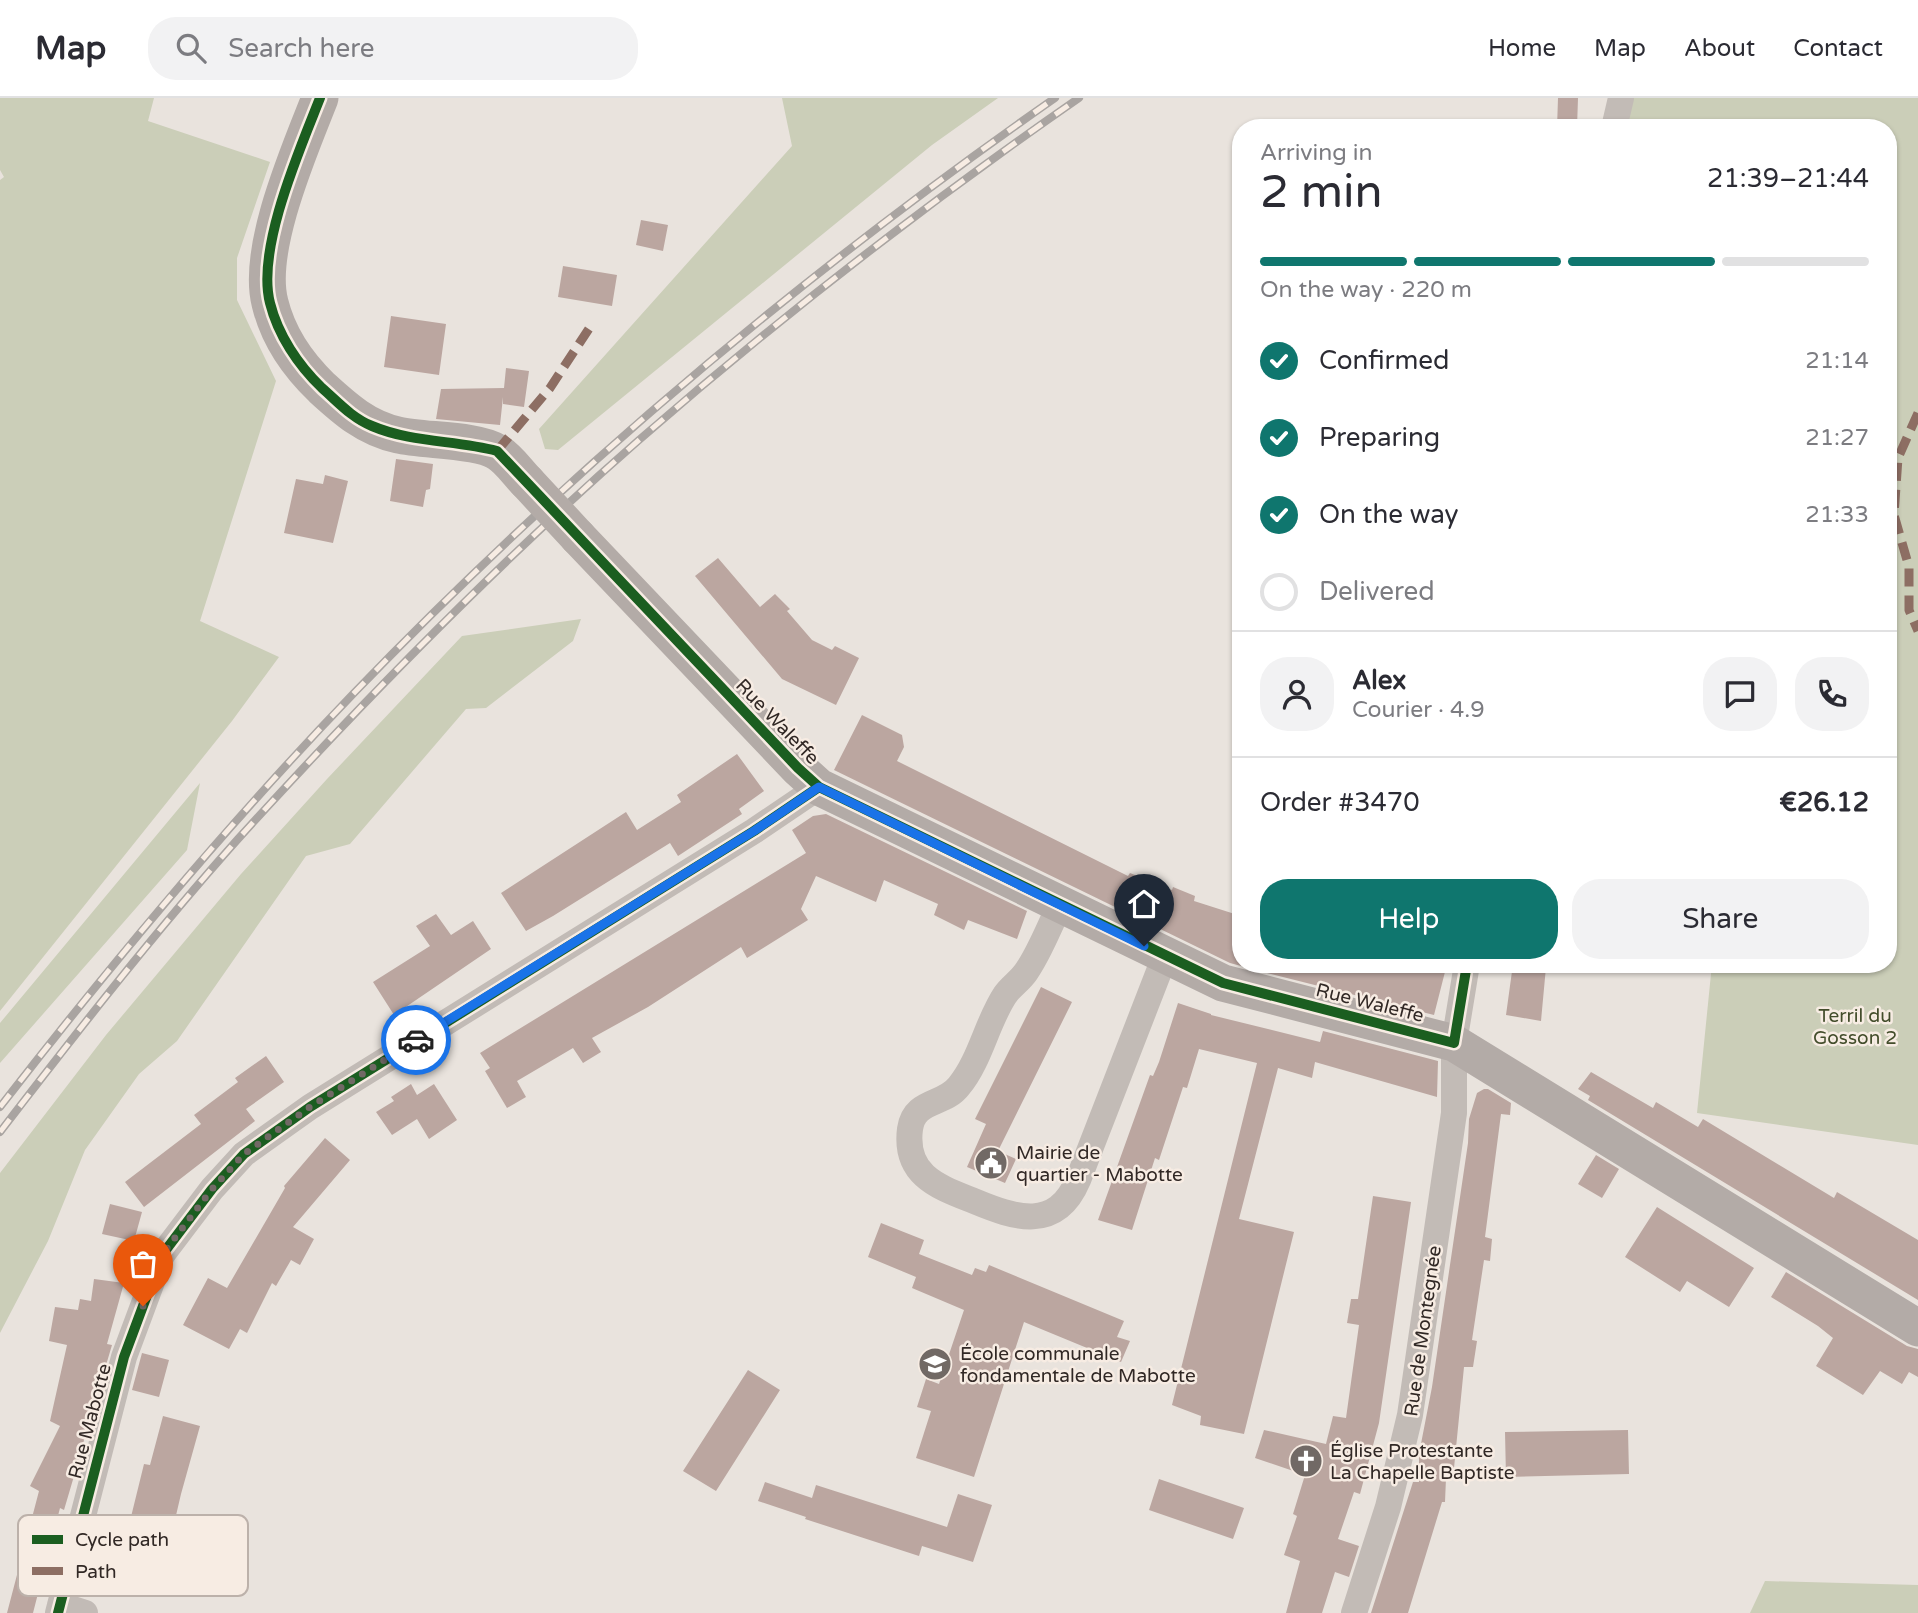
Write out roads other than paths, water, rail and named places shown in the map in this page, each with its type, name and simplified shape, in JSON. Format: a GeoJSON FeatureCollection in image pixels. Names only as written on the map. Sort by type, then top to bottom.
{"type":"FeatureCollection","features":[{"type":"Feature","properties":{"kind":"street","name":"Rue Waleffe"},"geometry":{"type":"LineString","coordinates":[[320,98],[289,179],[268,264],[269,301],[283,338],[309,375],[354,417],[397,435],[473,445],[497,451],[819,787],[1223,983],[1454,1043],[1918,1328]]}},
{"type":"Feature","properties":{"kind":"street"},"geometry":{"type":"LineString","coordinates":[[1616,119],[1620,98]]}},
{"type":"Feature","properties":{"kind":"street","name":"Rue Mabotte"},"geometry":{"type":"LineString","coordinates":[[83,1515],[124,1357],[162,1255],[212,1189],[244,1154],[310,1107],[754,831],[819,787]]}},
{"type":"Feature","properties":{"kind":"street"},"geometry":{"type":"LineString","coordinates":[[1060,905],[1028,970],[1005,995],[961,1085],[948,1097],[919,1109],[912,1120],[909,1132],[913,1158],[918,1169],[934,1184],[1011,1215],[1036,1217],[1063,1205],[1078,1180],[1165,956]]}},
{"type":"Feature","properties":{"kind":"street","name":"Rue de Montegnée"},"geometry":{"type":"LineString","coordinates":[[1354,1613],[1388,1507],[1410,1415],[1454,1113],[1454,1043],[1466,973]]}},
{"type":"Feature","properties":{"kind":"street"},"geometry":{"type":"LineString","coordinates":[[59,1609],[85,1613]]}},
{"type":"Feature","properties":{"kind":"railway"},"geometry":{"type":"LineString","coordinates":[[0,1107],[84,1000],[216,844],[307,743],[435,611],[603,454],[779,305],[869,234],[1055,98]]}},
{"type":"Feature","properties":{"kind":"railway"},"geometry":{"type":"LineString","coordinates":[[0,1132],[146,947],[238,839],[383,684],[534,535],[639,440],[799,306],[965,179],[1079,98]]}},
{"type":"Feature","properties":{"kind":"place","name":"Mairie de quartier - Mabotte"},"geometry":{"type":"Point","coordinates":[991,1163]}},
{"type":"Feature","properties":{"kind":"place","name":"École communale fondamentale de Mabotte"},"geometry":{"type":"Point","coordinates":[935,1364]}},
{"type":"Feature","properties":{"kind":"place","name":"Église Protestante La Chapelle Baptiste"},"geometry":{"type":"Point","coordinates":[1306,1461]}},
{"type":"Feature","properties":{"kind":"park label","name":"Terril du Gosson 2"},"geometry":{"type":"Point","coordinates":[1855,1026]}}]}
